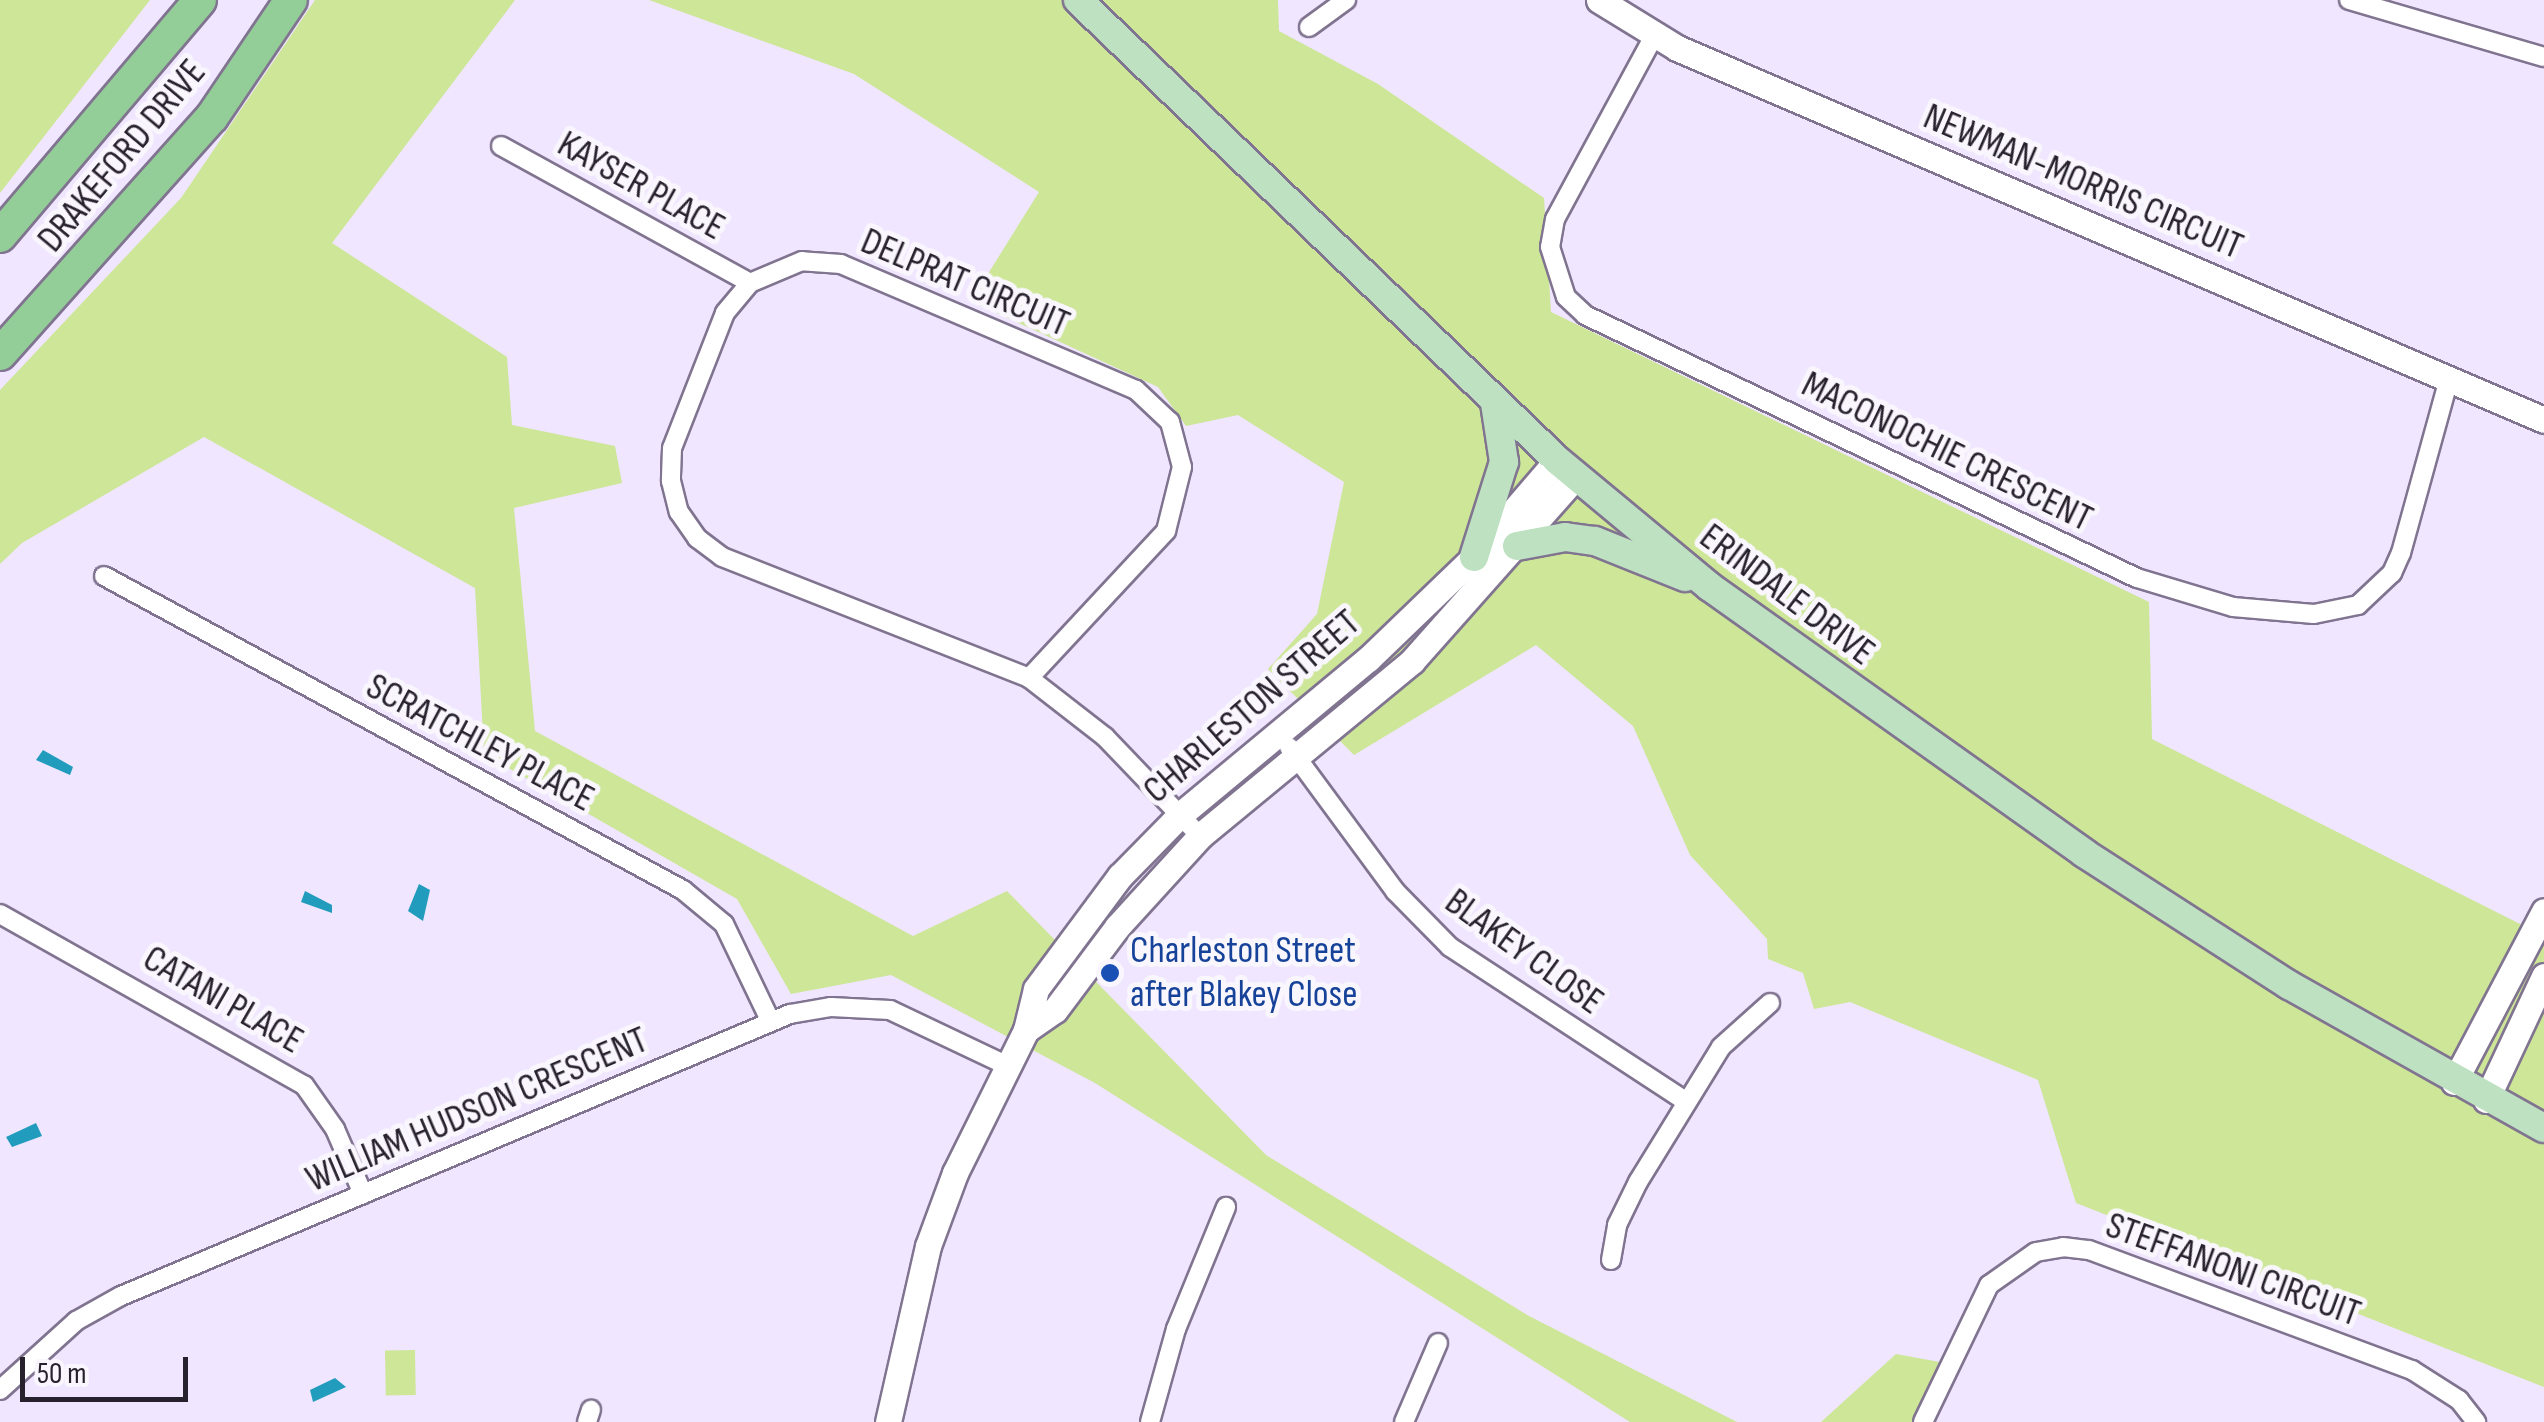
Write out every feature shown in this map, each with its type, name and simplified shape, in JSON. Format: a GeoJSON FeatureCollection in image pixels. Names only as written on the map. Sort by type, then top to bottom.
{"type":"FeatureCollection","features":[{"type":"Feature","properties":{"kind":"highway","name":"DRAKEFORD DRIVE"},"geometry":{"type":"LineString","coordinates":[[0,236],[101,123],[200,0]]}},
{"type":"Feature","properties":{"kind":"highway","name":"DRAKEFORD DRIVE"},"geometry":{"type":"LineString","coordinates":[[0,354],[162,177],[291,0]]}},
{"type":"Feature","properties":{"kind":"main road","name":"ERINDALE DRIVE"},"geometry":{"type":"LineString","coordinates":[[1078,0],[1494,401],[1567,468],[1710,587],[2084,854],[2454,1082],[2544,1128]]}},
{"type":"Feature","properties":{"kind":"main road"},"geometry":{"type":"LineString","coordinates":[[1474,557],[1504,462],[1494,401]]}},
{"type":"Feature","properties":{"kind":"main road"},"geometry":{"type":"LineString","coordinates":[[1517,546],[1565,537],[1595,541],[1710,587]]}},
{"type":"Feature","properties":{"kind":"street"},"geometry":{"type":"LineString","coordinates":[[1309,27],[1346,0]]}},
{"type":"Feature","properties":{"kind":"street","name":"NEWMAN-MORRIS CIRCUIT"},"geometry":{"type":"LineString","coordinates":[[1599,0],[1654,36],[2544,420]]}},
{"type":"Feature","properties":{"kind":"street"},"geometry":{"type":"LineString","coordinates":[[2349,0],[2544,57]]}},
{"type":"Feature","properties":{"kind":"street","name":"MACONOCHIE CRESCENT"},"geometry":{"type":"LineString","coordinates":[[1654,36],[1554,218],[1550,247],[1566,297],[1585,315],[2136,578],[2233,608],[2314,614],[2358,605],[2392,573],[2449,379]]}},
{"type":"Feature","properties":{"kind":"street","name":"KAYSER PLACE"},"geometry":{"type":"LineString","coordinates":[[501,146],[750,283]]}},
{"type":"Feature","properties":{"kind":"street","name":"DELPRAT CIRCUIT"},"geometry":{"type":"LineString","coordinates":[[750,283],[802,261],[842,264],[1136,390],[1170,422],[1182,466],[1166,531],[1030,678]]}},
{"type":"Feature","properties":{"kind":"street"},"geometry":{"type":"LineString","coordinates":[[750,283],[725,313],[672,448],[670,481],[679,512],[697,538],[722,557],[1030,678],[1082,716],[1200,836]]}},
{"type":"Feature","properties":{"kind":"street","name":"CHARLESTON STREET"},"geometry":{"type":"LineString","coordinates":[[1026,1030],[1054,1010],[1116,926],[1200,836],[1412,661],[1517,546],[1567,468]]}},
{"type":"Feature","properties":{"kind":"street","name":"CHARLESTON STREET"},"geometry":{"type":"LineString","coordinates":[[888,1422],[928,1246],[1006,1065],[1026,1030],[1036,989],[1067,942],[1180,815],[1276,731],[1368,659],[1567,468]]}},
{"type":"Feature","properties":{"kind":"street","name":"SCRATCHLEY PLACE"},"geometry":{"type":"LineString","coordinates":[[104,576],[682,890],[724,924],[770,1020]]}},
{"type":"Feature","properties":{"kind":"street","name":"BLAKEY CLOSE"},"geometry":{"type":"LineString","coordinates":[[1276,731],[1394,891],[1450,946],[1688,1102]]}},
{"type":"Feature","properties":{"kind":"street"},"geometry":{"type":"LineString","coordinates":[[2454,1082],[2544,911]]}},
{"type":"Feature","properties":{"kind":"street","name":"CATANI PLACE"},"geometry":{"type":"LineString","coordinates":[[0,914],[304,1084],[335,1129],[362,1194]]}},
{"type":"Feature","properties":{"kind":"street"},"geometry":{"type":"LineString","coordinates":[[2486,1100],[2544,976]]}},
{"type":"Feature","properties":{"kind":"street"},"geometry":{"type":"LineString","coordinates":[[1611,1260],[1629,1196],[1721,1047],[1770,1003]]}},
{"type":"Feature","properties":{"kind":"street","name":"WILLIAM HUDSON CRESCENT"},"geometry":{"type":"LineString","coordinates":[[0,1390],[76,1320],[770,1020],[831,1007],[890,1010],[1006,1065]]}},
{"type":"Feature","properties":{"kind":"street"},"geometry":{"type":"LineString","coordinates":[[1150,1422],[1176,1328],[1226,1207]]}},
{"type":"Feature","properties":{"kind":"street","name":"STEFFANONI CIRCUIT"},"geometry":{"type":"LineString","coordinates":[[1923,1422],[1989,1285],[2036,1252],[2063,1247],[2089,1250],[2412,1370],[2458,1400],[2476,1422]]}},
{"type":"Feature","properties":{"kind":"street"},"geometry":{"type":"LineString","coordinates":[[1404,1422],[1438,1343]]}},
{"type":"Feature","properties":{"kind":"green space"},"geometry":{"type":"Polygon","coordinates":[[[0,0],[150,0],[0,193],[0,0]]]}},
{"type":"Feature","properties":{"kind":"green space"},"geometry":{"type":"Polygon","coordinates":[[[315,0],[515,0],[332,243],[507,357],[512,425],[615,446],[622,483],[514,508],[535,731],[913,936],[1007,891],[1266,1155],[1529,1316],[1737,1422],[1630,1422],[1095,1083],[891,975],[791,994],[737,899],[484,754],[475,588],[204,437],[22,543],[0,564],[0,390],[181,198],[315,0]]]}},
{"type":"Feature","properties":{"kind":"green space"},"geometry":{"type":"Polygon","coordinates":[[[649,0],[1278,0],[1279,31],[1378,84],[1544,198],[1551,312],[2149,602],[2152,739],[2544,936],[2544,1387],[2076,1203],[2038,1080],[1850,1002],[1814,1009],[1803,973],[1768,959],[1767,939],[1690,855],[1633,726],[1536,645],[1354,755],[1268,669],[1317,614],[1344,482],[1238,415],[1186,426],[1158,387],[971,301],[1039,192],[854,74],[649,0]]]}},
{"type":"Feature","properties":{"kind":"green space"},"geometry":{"type":"Polygon","coordinates":[[[415,1350],[416,1395],[386,1396],[385,1351],[415,1350]]]}},
{"type":"Feature","properties":{"kind":"green space"},"geometry":{"type":"Polygon","coordinates":[[[1896,1354],[1940,1362],[1927,1422],[1821,1422],[1896,1354]]]}},
{"type":"Feature","properties":{"kind":"water"},"geometry":{"type":"Polygon","coordinates":[[[43,750],[73,767],[70,775],[36,760],[43,750]]]}},
{"type":"Feature","properties":{"kind":"water"},"geometry":{"type":"Polygon","coordinates":[[[419,884],[430,890],[423,921],[408,911],[419,884]]]}},
{"type":"Feature","properties":{"kind":"water"},"geometry":{"type":"Polygon","coordinates":[[[305,891],[332,905],[332,913],[301,902],[305,891]]]}},
{"type":"Feature","properties":{"kind":"water"},"geometry":{"type":"Polygon","coordinates":[[[36,1123],[42,1136],[12,1147],[6,1137],[36,1123]]]}},
{"type":"Feature","properties":{"kind":"water"},"geometry":{"type":"Polygon","coordinates":[[[335,1378],[346,1387],[313,1402],[310,1390],[335,1378]]]}},
{"type":"Feature","properties":{"kind":"place","name":"Charleston Street after Blakey Close"},"geometry":{"type":"Point","coordinates":[1110,973]}}]}
